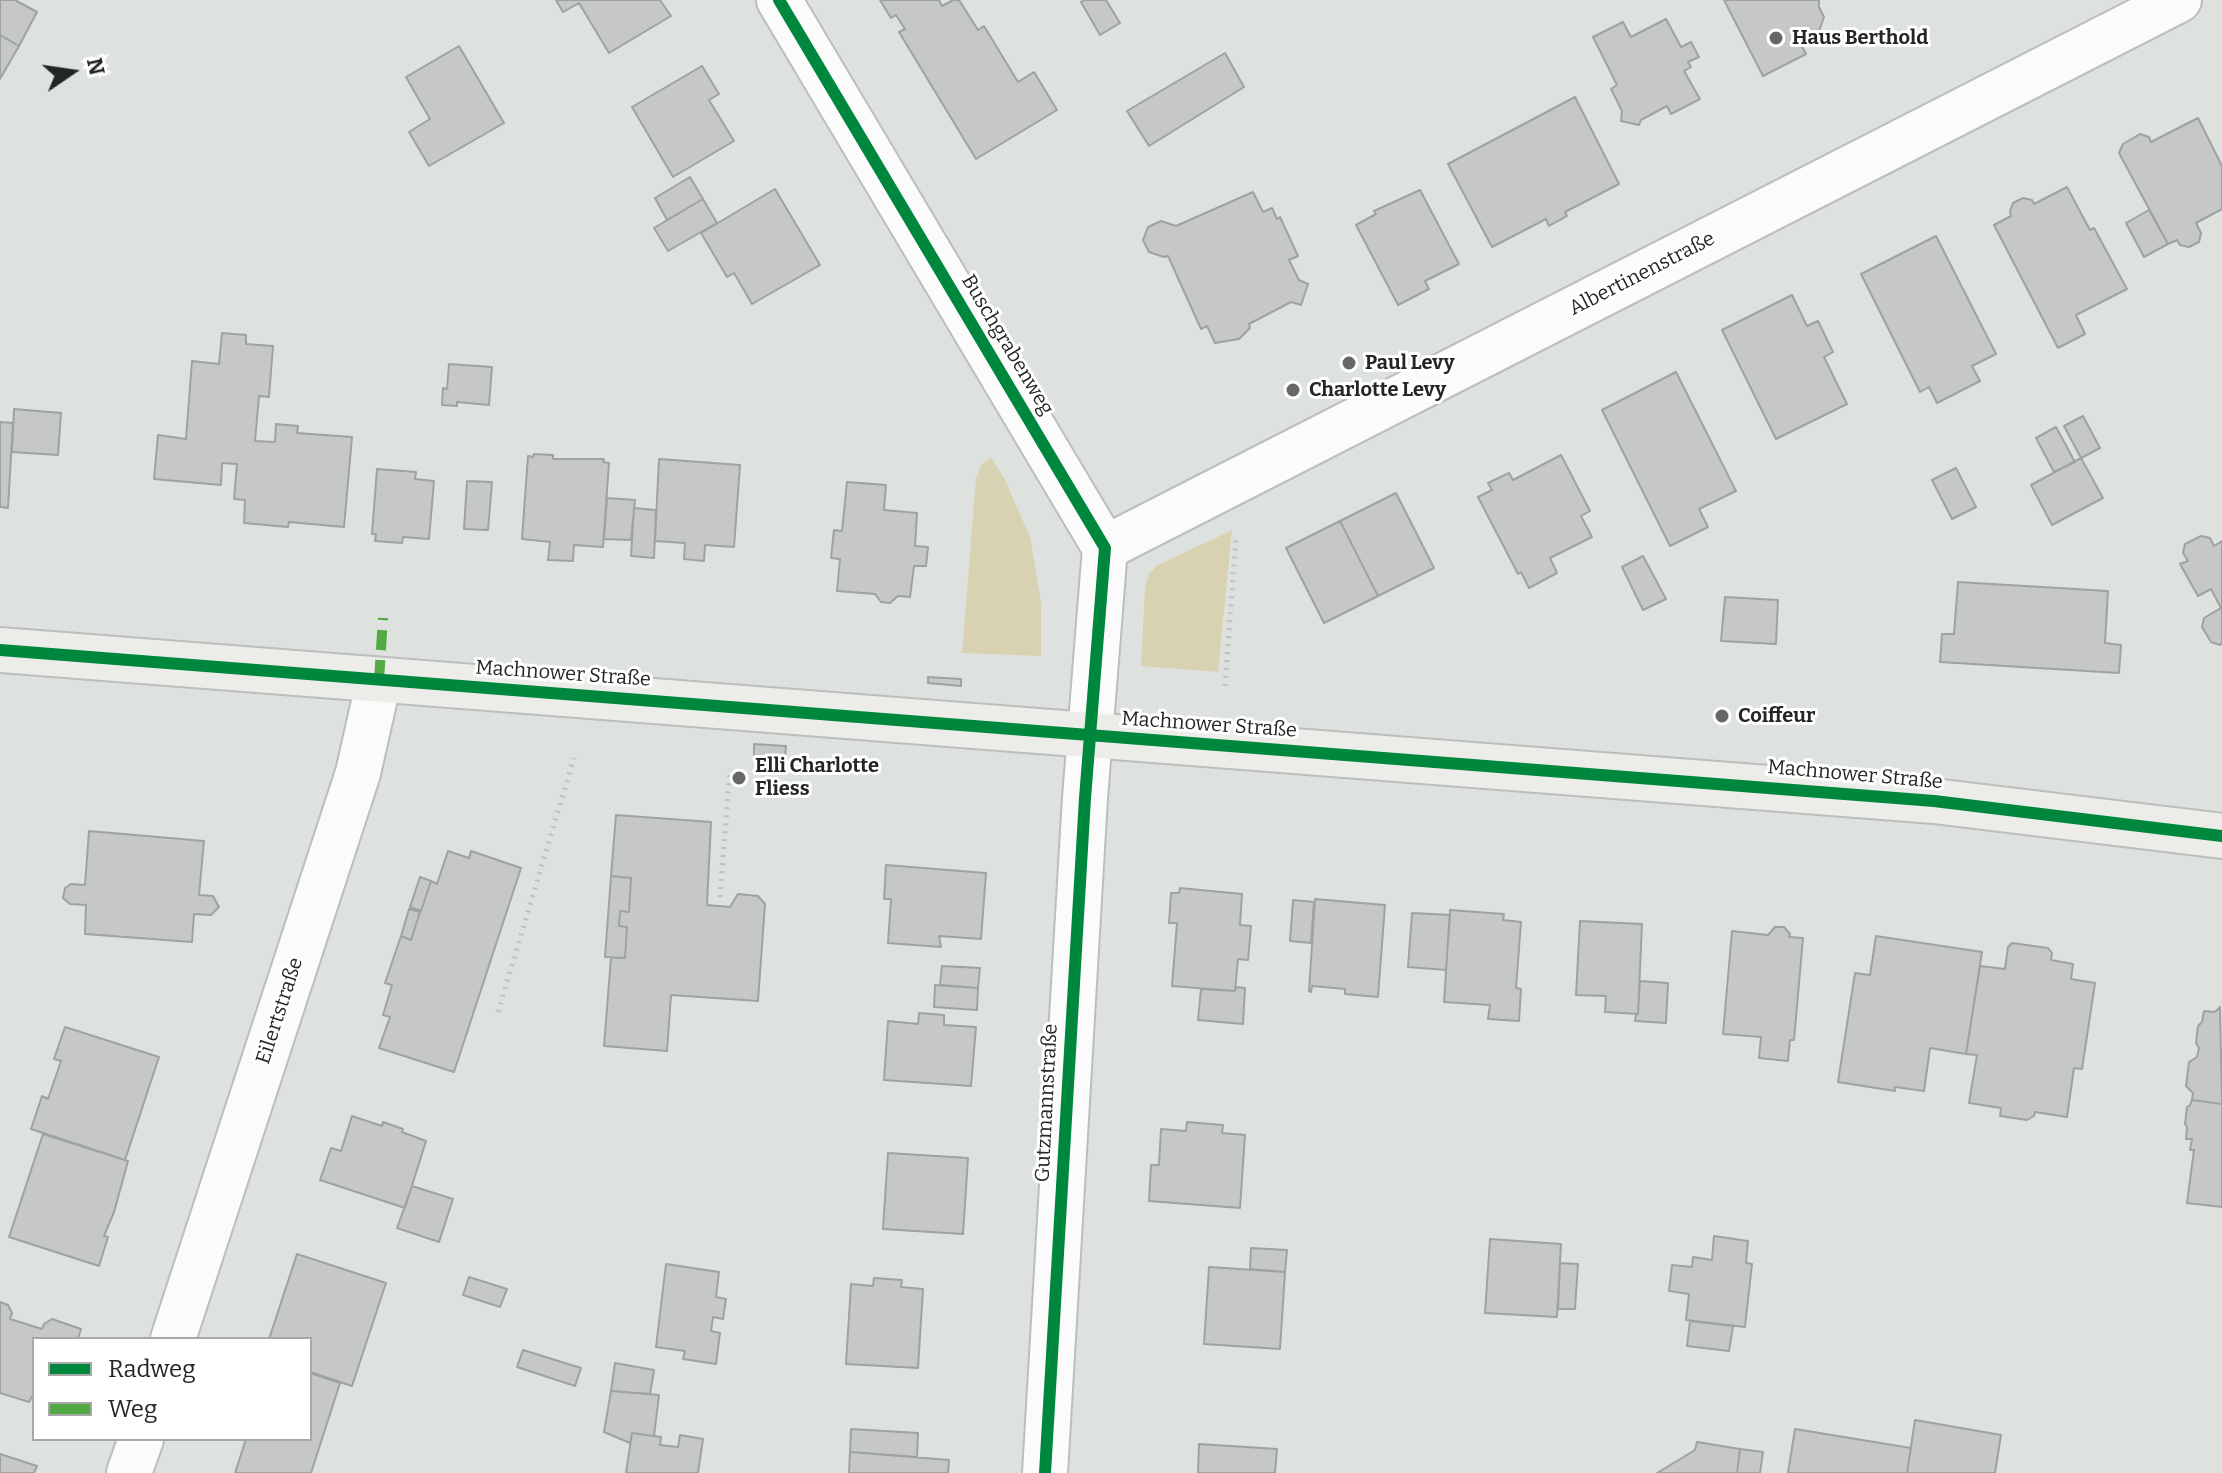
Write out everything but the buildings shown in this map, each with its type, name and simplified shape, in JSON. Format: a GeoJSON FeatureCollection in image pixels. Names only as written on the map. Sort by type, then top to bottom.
{"type":"FeatureCollection","features":[{"type":"Feature","properties":{"kind":"main road","name":"Machnower Straße"},"geometry":{"type":"LineString","coordinates":[[0,650],[1934,801],[2222,836]]}},
{"type":"Feature","properties":{"kind":"street","name":"Buschgrabenweg"},"geometry":{"type":"LineString","coordinates":[[779,0],[1105,548]]}},
{"type":"Feature","properties":{"kind":"street","name":"Albertinenstraße"},"geometry":{"type":"LineString","coordinates":[[1105,548],[2179,0]]}},
{"type":"Feature","properties":{"kind":"street"},"geometry":{"type":"LineString","coordinates":[[1091,736],[1105,548]]}},
{"type":"Feature","properties":{"kind":"street","name":"Eilertstraße"},"geometry":{"type":"LineString","coordinates":[[174,1337],[358,773],[379,680]]}},
{"type":"Feature","properties":{"kind":"street","name":"Gutzmannstraße"},"geometry":{"type":"LineString","coordinates":[[1045,1473],[1091,736]]}},
{"type":"Feature","properties":{"kind":"street"},"geometry":{"type":"LineString","coordinates":[[129,1473],[140,1441]]}},
{"type":"Feature","properties":{"kind":"path"},"geometry":{"type":"LineString","coordinates":[[1225,686],[1236,533]]}},
{"type":"Feature","properties":{"kind":"path"},"geometry":{"type":"LineString","coordinates":[[498,1012],[574,758]]}},
{"type":"Feature","properties":{"kind":"path"},"geometry":{"type":"LineString","coordinates":[[720,897],[730,769]]}},
{"type":"Feature","properties":{"kind":"shaded area"},"geometry":{"type":"Polygon","coordinates":[[[991,457],[1005,480],[1030,537],[1041,603],[1041,656],[962,653],[976,478],[982,464],[991,457]]]}},
{"type":"Feature","properties":{"kind":"shaded area"},"geometry":{"type":"Polygon","coordinates":[[[1232,530],[1218,672],[1141,666],[1145,587],[1149,574],[1158,565],[1232,530]]]}},
{"type":"Feature","properties":{"kind":"marked path"},"geometry":{"type":"LineString","coordinates":[[379,680],[383,618]]}},
{"type":"Feature","properties":{"kind":"cycle path"},"geometry":{"type":"LineString","coordinates":[[779,0],[1105,548],[1085,798],[1045,1473]]}},
{"type":"Feature","properties":{"kind":"cycle path"},"geometry":{"type":"LineString","coordinates":[[0,650],[1934,801],[2222,836]]}},
{"type":"Feature","properties":{"kind":"place","name":"Haus Berthold"},"geometry":{"type":"Point","coordinates":[1776,38]}},
{"type":"Feature","properties":{"kind":"place","name":"Paul Levy"},"geometry":{"type":"Point","coordinates":[1349,363]}},
{"type":"Feature","properties":{"kind":"place","name":"Charlotte Levy"},"geometry":{"type":"Point","coordinates":[1293,390]}},
{"type":"Feature","properties":{"kind":"place","name":"Coiffeur"},"geometry":{"type":"Point","coordinates":[1722,716]}},
{"type":"Feature","properties":{"kind":"place","name":"Elli Charlotte Fliess"},"geometry":{"type":"Point","coordinates":[739,778]}}]}
